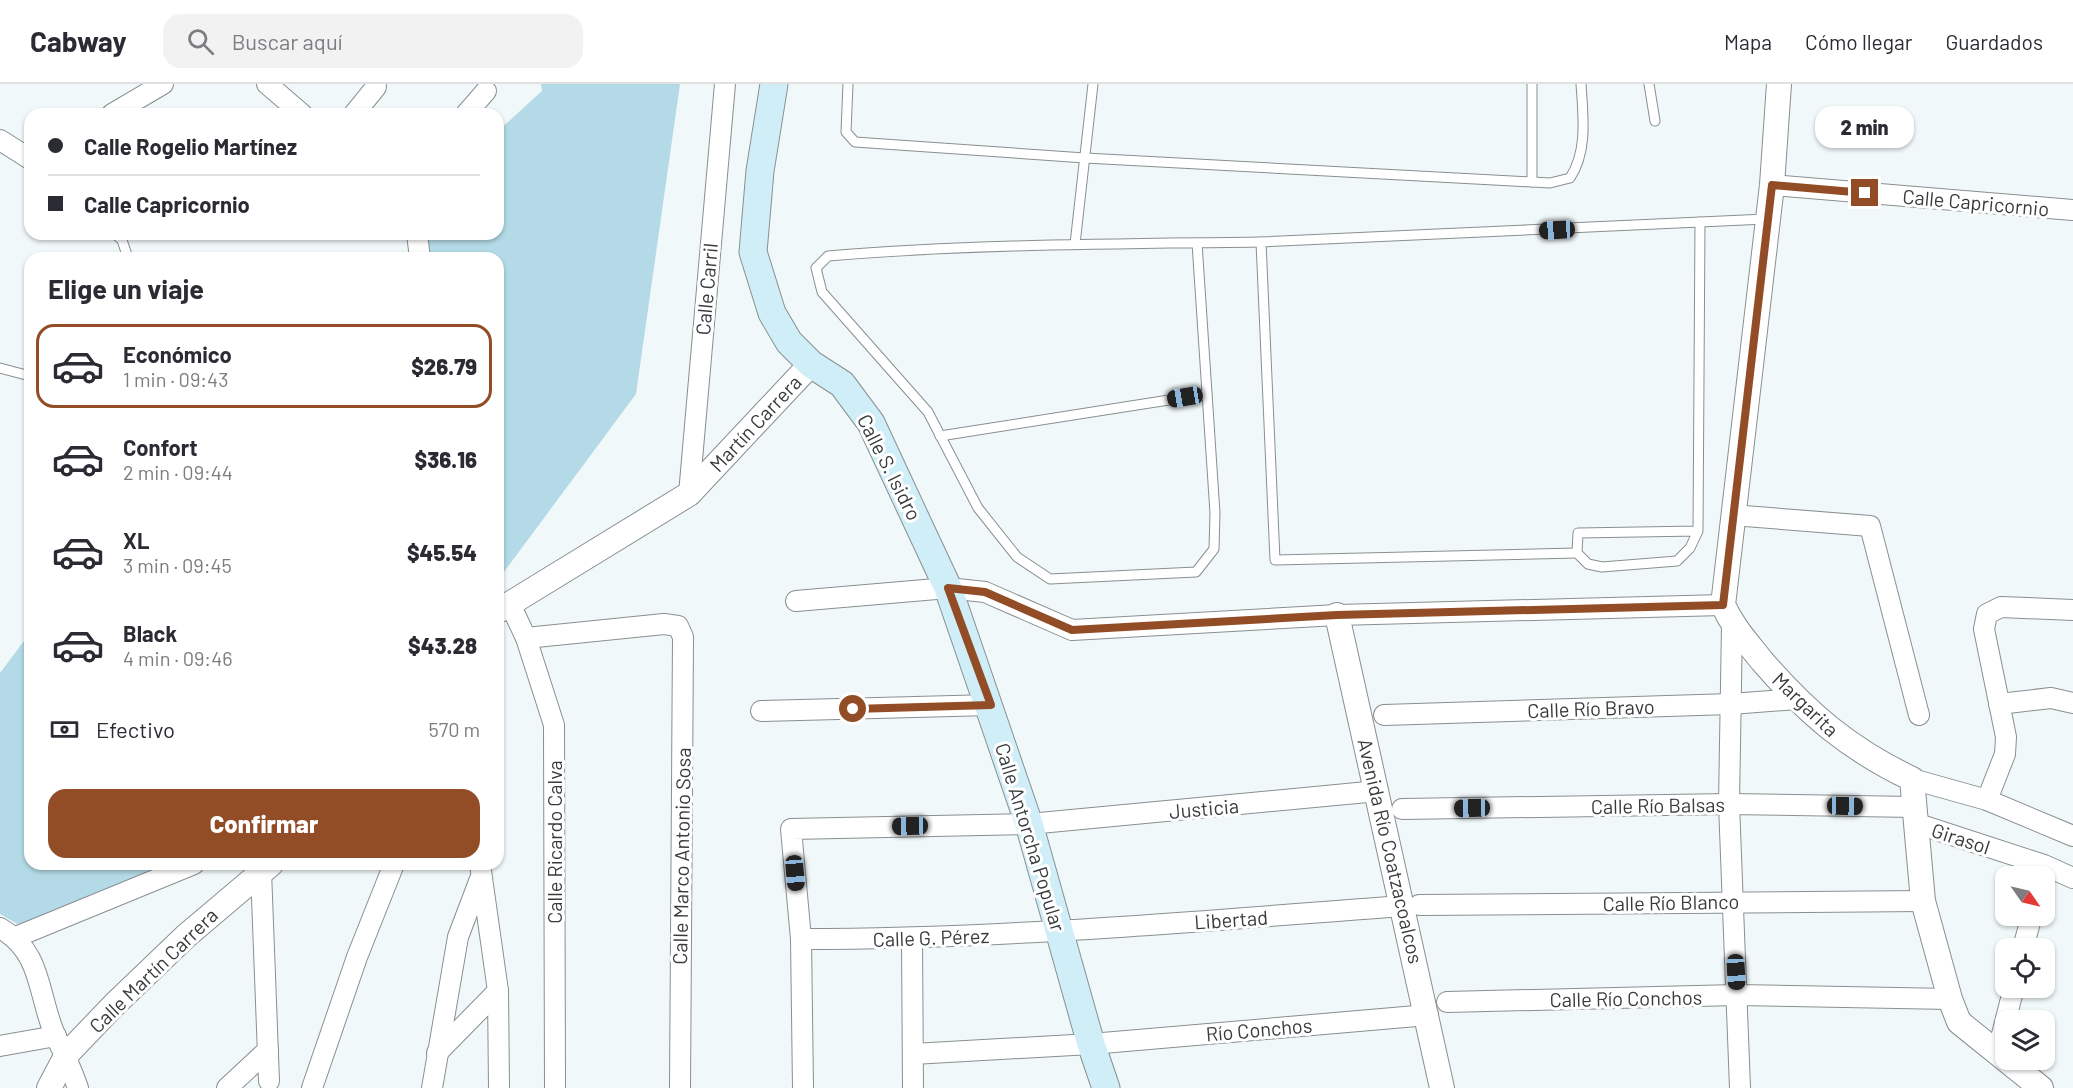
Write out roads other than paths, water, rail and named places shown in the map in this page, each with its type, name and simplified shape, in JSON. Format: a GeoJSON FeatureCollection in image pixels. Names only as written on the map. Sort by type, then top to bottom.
{"type":"FeatureCollection","features":[{"type":"Feature","properties":{"kind":"main road","name":"Martín Carrera"},"geometry":{"type":"LineString","coordinates":[[774,84],[760,171],[753,252],[772,313],[789,342],[811,364]]}},
{"type":"Feature","properties":{"kind":"main road","name":"Calle S. Isidro"},"geometry":{"type":"LineString","coordinates":[[811,364],[842,384],[871,423],[948,588]]}},
{"type":"Feature","properties":{"kind":"main road","name":"Calle Antorcha Popular"},"geometry":{"type":"LineString","coordinates":[[948,588],[991,705],[1029,824],[1091,1044],[1106,1088]]}},
{"type":"Feature","properties":{"kind":"street"},"geometry":{"type":"LineString","coordinates":[[122,108],[163,84]]}},
{"type":"Feature","properties":{"kind":"street"},"geometry":{"type":"LineString","coordinates":[[267,84],[295,108]]}},
{"type":"Feature","properties":{"kind":"street","name":"Calle Carril"},"geometry":{"type":"LineString","coordinates":[[689,494],[725,84]]}},
{"type":"Feature","properties":{"kind":"street"},"geometry":{"type":"LineString","coordinates":[[1740,1088],[1730,804],[1731,704],[1728,615],[1732,515],[1772,185],[1779,84]]}},
{"type":"Feature","properties":{"kind":"street"},"geometry":{"type":"LineString","coordinates":[[359,108],[376,87]]}},
{"type":"Feature","properties":{"kind":"street"},"geometry":{"type":"LineString","coordinates":[[471,108],[486,92]]}},
{"type":"Feature","properties":{"kind":"street"},"geometry":{"type":"LineString","coordinates":[[0,140],[24,156]]}},
{"type":"Feature","properties":{"kind":"street","name":"Calle Capricornio"},"geometry":{"type":"LineString","coordinates":[[1772,185],[2073,210]]}},
{"type":"Feature","properties":{"kind":"street","name":"Martín Carrera"},"geometry":{"type":"LineString","coordinates":[[504,607],[689,494],[811,364]]}},
{"type":"Feature","properties":{"kind":"street"},"geometry":{"type":"LineString","coordinates":[[1732,515],[1870,526],[1919,715]]}},
{"type":"Feature","properties":{"kind":"street"},"geometry":{"type":"LineString","coordinates":[[796,601],[948,588],[985,592],[1072,630],[1337,615],[1728,615]]}},
{"type":"Feature","properties":{"kind":"street","name":"Calle Ricardo Calva"},"geometry":{"type":"LineString","coordinates":[[504,607],[526,638],[554,725],[555,1088]]}},
{"type":"Feature","properties":{"kind":"street"},"geometry":{"type":"LineString","coordinates":[[1987,800],[2005,754],[2006,737],[1984,629],[1987,614],[2001,607],[2073,610]]}},
{"type":"Feature","properties":{"kind":"street","name":"Avenida Río Coatzacoalcos"},"geometry":{"type":"LineString","coordinates":[[1337,615],[1378,791],[1411,905],[1437,1008],[1442,1088]]}},
{"type":"Feature","properties":{"kind":"street","name":"Margarita"},"geometry":{"type":"LineString","coordinates":[[1728,615],[1797,699],[1834,732],[1877,762],[1912,779]]}},
{"type":"Feature","properties":{"kind":"street","name":"Calle Marco Antonio Sosa"},"geometry":{"type":"LineString","coordinates":[[526,638],[664,624],[678,626],[683,637],[680,1088]]}},
{"type":"Feature","properties":{"kind":"street"},"geometry":{"type":"LineString","coordinates":[[1999,704],[2051,698],[2073,703]]}},
{"type":"Feature","properties":{"kind":"street","name":"Calle Río Bravo"},"geometry":{"type":"LineString","coordinates":[[1384,715],[1731,704],[1797,699]]}},
{"type":"Feature","properties":{"kind":"street"},"geometry":{"type":"LineString","coordinates":[[761,711],[991,705]]}},
{"type":"Feature","properties":{"kind":"street"},"geometry":{"type":"LineString","coordinates":[[1995,1052],[1959,1022],[1950,999],[1923,901],[1912,779],[1987,800],[2073,836]]}},
{"type":"Feature","properties":{"kind":"street","name":"Justicia"},"geometry":{"type":"LineString","coordinates":[[801,939],[791,829],[1029,824],[1378,791]]}},
{"type":"Feature","properties":{"kind":"street","name":"Calle Río Balsas"},"geometry":{"type":"LineString","coordinates":[[1402,808],[1730,804],[1915,815]]}},
{"type":"Feature","properties":{"kind":"street","name":"Girasol"},"geometry":{"type":"LineString","coordinates":[[1915,815],[2032,866]]}},
{"type":"Feature","properties":{"kind":"street"},"geometry":{"type":"LineString","coordinates":[[78,1088],[31,958],[8,933],[178,870]]}},
{"type":"Feature","properties":{"kind":"street","name":"Calle Martín Carrera"},"geometry":{"type":"LineString","coordinates":[[49,1088],[61,1045],[263,870]]}},
{"type":"Feature","properties":{"kind":"street"},"geometry":{"type":"LineString","coordinates":[[266,870],[269,1081]]}},
{"type":"Feature","properties":{"kind":"street"},"geometry":{"type":"LineString","coordinates":[[312,1088],[357,957],[392,870]]}},
{"type":"Feature","properties":{"kind":"street"},"geometry":{"type":"LineString","coordinates":[[480,870],[498,991],[499,1088]]}},
{"type":"Feature","properties":{"kind":"street"},"geometry":{"type":"LineString","coordinates":[[432,1088],[458,937],[480,870]]}},
{"type":"Feature","properties":{"kind":"street","name":"Girasol"},"geometry":{"type":"LineString","coordinates":[[2055,874],[2073,878]]}},
{"type":"Feature","properties":{"kind":"street","name":"Calle Río Blanco"},"geometry":{"type":"LineString","coordinates":[[1411,905],[1923,901]]}},
{"type":"Feature","properties":{"kind":"street","name":"Libertad"},"geometry":{"type":"LineString","coordinates":[[1060,931],[1411,905]]}},
{"type":"Feature","properties":{"kind":"street","name":"Calle G. Pérez"},"geometry":{"type":"LineString","coordinates":[[801,939],[912,939],[1060,931]]}},
{"type":"Feature","properties":{"kind":"street"},"geometry":{"type":"LineString","coordinates":[[801,939],[803,1088]]}},
{"type":"Feature","properties":{"kind":"street"},"geometry":{"type":"LineString","coordinates":[[912,939],[913,1088]]}},
{"type":"Feature","properties":{"kind":"street"},"geometry":{"type":"LineString","coordinates":[[437,1053],[498,991]]}},
{"type":"Feature","properties":{"kind":"street","name":"Calle Río Conchos"},"geometry":{"type":"LineString","coordinates":[[1437,1008],[1737,995],[1950,999]]}},
{"type":"Feature","properties":{"kind":"street","name":"Río Conchos"},"geometry":{"type":"LineString","coordinates":[[913,1054],[1091,1044],[1437,1008]]}},
{"type":"Feature","properties":{"kind":"street"},"geometry":{"type":"LineString","coordinates":[[0,1046],[61,1045]]}},
{"type":"Feature","properties":{"kind":"street"},"geometry":{"type":"LineString","coordinates":[[227,1088],[268,1050]]}},
{"type":"Feature","properties":{"kind":"street"},"geometry":{"type":"LineString","coordinates":[[2018,1070],[2041,1088]]}},
{"type":"Feature","properties":{"kind":"lane"},"geometry":{"type":"LineString","coordinates":[[848,84],[846,132],[855,142],[1085,158],[1550,183],[1570,178],[1580,163],[1583,123],[1581,84]]}},
{"type":"Feature","properties":{"kind":"lane"},"geometry":{"type":"LineString","coordinates":[[1075,244],[1093,84]]}},
{"type":"Feature","properties":{"kind":"lane"},"geometry":{"type":"LineString","coordinates":[[1532,84],[1532,182]]}},
{"type":"Feature","properties":{"kind":"lane"},"geometry":{"type":"LineString","coordinates":[[1649,84],[1655,121]]}},
{"type":"Feature","properties":{"kind":"lane"},"geometry":{"type":"LineString","coordinates":[[1197,243],[1215,549],[1196,572],[1050,579],[1017,557],[978,508],[927,412],[822,292],[816,268],[828,256],[920,249],[1075,244],[1261,242],[1768,219]]}},
{"type":"Feature","properties":{"kind":"lane"},"geometry":{"type":"LineString","coordinates":[[1261,242],[1275,560],[1577,553],[1588,564],[1602,567],[1677,561],[1690,548],[1698,531],[1700,222]]}},
{"type":"Feature","properties":{"kind":"lane"},"geometry":{"type":"LineString","coordinates":[[0,368],[24,374]]}},
{"type":"Feature","properties":{"kind":"lane"},"geometry":{"type":"LineString","coordinates":[[940,436],[1207,394]]}},
{"type":"Feature","properties":{"kind":"lane"},"geometry":{"type":"LineString","coordinates":[[1577,553],[1578,533],[1698,531]]}}]}
